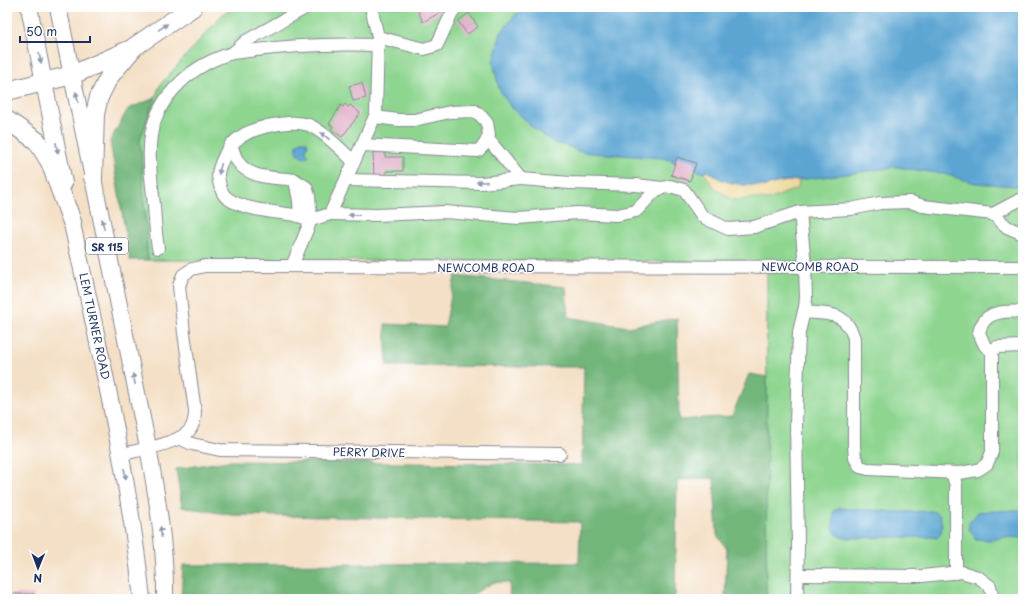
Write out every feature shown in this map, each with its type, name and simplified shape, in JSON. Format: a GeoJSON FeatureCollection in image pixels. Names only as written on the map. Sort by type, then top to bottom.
{"type":"FeatureCollection","features":[{"type":"Feature","properties":{"kind":"highway"},"geometry":{"type":"LineString","coordinates":[[7,91],[72,75],[134,47],[193,7]]}},
{"type":"Feature","properties":{"kind":"highway"},"geometry":{"type":"LineString","coordinates":[[93,178],[95,114],[99,97],[109,77],[134,47]]}},
{"type":"Feature","properties":{"kind":"highway"},"geometry":{"type":"LineString","coordinates":[[7,120],[37,141],[50,162],[72,222]]}},
{"type":"Feature","properties":{"kind":"main road","name":"LEM TURNER ROAD"},"geometry":{"type":"LineString","coordinates":[[29,7],[72,222],[122,454],[142,599]]}},
{"type":"Feature","properties":{"kind":"main road","name":"SR 115"},"geometry":{"type":"LineString","coordinates":[[58,7],[148,447],[160,520],[165,599]]}},
{"type":"Feature","properties":{"kind":"street"},"geometry":{"type":"LineString","coordinates":[[234,52],[246,41],[307,7]]}},
{"type":"Feature","properties":{"kind":"street"},"geometry":{"type":"LineString","coordinates":[[330,214],[375,117],[378,41],[370,7]]}},
{"type":"Feature","properties":{"kind":"street"},"geometry":{"type":"LineString","coordinates":[[158,248],[150,174],[151,134],[169,95],[184,79],[211,61],[223,55],[234,52],[308,45],[378,41],[424,49],[437,45],[456,7]]}},
{"type":"Feature","properties":{"kind":"street"},"geometry":{"type":"LineString","coordinates":[[362,145],[478,151],[485,144],[489,136],[487,123],[475,112],[450,112],[414,120],[398,120],[375,117]]}},
{"type":"Feature","properties":{"kind":"street"},"geometry":{"type":"LineString","coordinates":[[354,162],[310,126],[298,122],[286,123],[258,128],[242,135],[230,144],[218,171],[219,184],[226,198],[244,206],[305,218],[330,214],[377,215],[445,212],[519,218],[577,213],[617,215],[636,211],[655,192],[670,186],[684,190],[703,218],[728,229],[754,227],[800,212],[851,209],[880,203],[911,202],[923,206],[993,214],[1023,198]]}},
{"type":"Feature","properties":{"kind":"street"},"geometry":{"type":"LineString","coordinates":[[488,139],[521,179]]}},
{"type":"Feature","properties":{"kind":"street"},"geometry":{"type":"LineString","coordinates":[[230,144],[238,162],[246,170],[258,176],[295,180],[306,187],[309,196],[305,218],[292,266]]}},
{"type":"Feature","properties":{"kind":"street"},"geometry":{"type":"LineString","coordinates":[[346,180],[481,183],[521,179],[570,183],[636,185],[662,188]]}},
{"type":"Feature","properties":{"kind":"street"},"geometry":{"type":"LineString","coordinates":[[798,599],[796,424],[799,332],[806,298],[805,266],[800,212]]}},
{"type":"Feature","properties":{"kind":"street"},"geometry":{"type":"LineString","coordinates":[[993,214],[1007,227],[1023,234]]}},
{"type":"Feature","properties":{"kind":"street","name":"NEWCOMB ROAD"},"geometry":{"type":"LineString","coordinates":[[122,454],[179,438],[189,431],[194,422],[195,411],[179,286],[183,275],[192,269],[205,266],[1023,267]]}},
{"type":"Feature","properties":{"kind":"street"},"geometry":{"type":"LineString","coordinates":[[992,351],[985,346],[979,334],[982,324],[987,317],[998,313],[1014,311],[1023,312]]}},
{"type":"Feature","properties":{"kind":"street"},"geometry":{"type":"LineString","coordinates":[[804,312],[835,315],[846,321],[851,329],[854,338],[855,458],[860,467],[868,469],[952,473],[978,470],[987,464],[992,452],[992,351]]}},
{"type":"Feature","properties":{"kind":"street"},"geometry":{"type":"LineString","coordinates":[[992,351],[997,347],[1023,346]]}},
{"type":"Feature","properties":{"kind":"street","name":"PERRY DRIVE"},"geometry":{"type":"LineString","coordinates":[[179,438],[192,444],[220,450],[560,454]]}},
{"type":"Feature","properties":{"kind":"street"},"geometry":{"type":"LineString","coordinates":[[952,473],[956,485],[956,573]]}},
{"type":"Feature","properties":{"kind":"street"},"geometry":{"type":"LineString","coordinates":[[798,574],[922,576],[961,572],[978,577],[990,586],[993,599]]}},
{"type":"Feature","properties":{"kind":"green space"},"geometry":{"type":"Polygon","coordinates":[[[235,7],[1023,7],[1023,599],[766,599],[767,262],[148,260],[140,139],[160,85],[222,15],[235,7]]]}},
{"type":"Feature","properties":{"kind":"green space"},"geometry":{"type":"Polygon","coordinates":[[[155,98],[140,139],[148,260],[130,260],[110,141],[128,109],[155,98]]]}},
{"type":"Feature","properties":{"kind":"green space"},"geometry":{"type":"Polygon","coordinates":[[[455,276],[566,287],[568,317],[628,327],[677,318],[679,420],[732,416],[749,374],[767,377],[766,599],[725,599],[727,549],[717,535],[714,478],[677,480],[675,599],[509,599],[510,583],[494,582],[467,599],[181,599],[183,565],[579,563],[580,522],[232,515],[182,507],[176,469],[228,461],[582,465],[584,367],[387,366],[385,324],[445,327],[455,276]]]}},
{"type":"Feature","properties":{"kind":"sand"},"geometry":{"type":"Polygon","coordinates":[[[706,171],[720,179],[744,185],[765,186],[780,182],[799,180],[798,188],[768,200],[751,198],[740,200],[731,199],[715,188],[704,173],[706,171]]]}},
{"type":"Feature","properties":{"kind":"water"},"geometry":{"type":"Polygon","coordinates":[[[528,7],[1023,7],[1023,186],[975,183],[944,174],[896,167],[780,182],[765,186],[744,185],[720,179],[706,171],[704,173],[664,158],[590,153],[577,151],[571,147],[554,143],[537,131],[510,106],[499,89],[493,61],[501,33],[516,14],[525,11],[528,7]]]}},
{"type":"Feature","properties":{"kind":"water"},"geometry":{"type":"Polygon","coordinates":[[[302,141],[308,143],[306,150],[308,156],[306,158],[301,157],[297,151],[299,142],[302,141]]]}},
{"type":"Feature","properties":{"kind":"water"},"geometry":{"type":"Polygon","coordinates":[[[839,508],[900,512],[932,511],[940,515],[942,526],[941,533],[937,538],[844,538],[836,534],[833,528],[834,512],[839,508]]]}},
{"type":"Feature","properties":{"kind":"water"},"geometry":{"type":"Polygon","coordinates":[[[1023,508],[1023,538],[1005,537],[990,540],[976,539],[969,529],[969,523],[978,512],[1018,510],[1023,508]]]}},
{"type":"Feature","properties":{"kind":"building"},"geometry":{"type":"Polygon","coordinates":[[[416,7],[438,7],[441,12],[423,22],[416,7]]]}},
{"type":"Feature","properties":{"kind":"building"},"geometry":{"type":"Polygon","coordinates":[[[469,13],[478,27],[467,34],[458,21],[469,13]]]}},
{"type":"Feature","properties":{"kind":"building"},"geometry":{"type":"Polygon","coordinates":[[[362,83],[366,98],[353,101],[349,86],[362,83]]]}},
{"type":"Feature","properties":{"kind":"building"},"geometry":{"type":"Polygon","coordinates":[[[345,104],[348,107],[350,105],[360,113],[342,137],[331,129],[333,126],[329,124],[341,105],[343,107],[345,104]]]}},
{"type":"Feature","properties":{"kind":"building"},"geometry":{"type":"Polygon","coordinates":[[[373,152],[385,152],[385,157],[403,157],[403,171],[386,171],[386,178],[374,178],[373,152]]]}},
{"type":"Feature","properties":{"kind":"building"},"geometry":{"type":"Polygon","coordinates":[[[677,157],[696,163],[690,181],[671,175],[677,157]]]}},
{"type":"Feature","properties":{"kind":"building"},"geometry":{"type":"Polygon","coordinates":[[[7,594],[34,594],[34,599],[7,599],[7,594]]]}}]}
